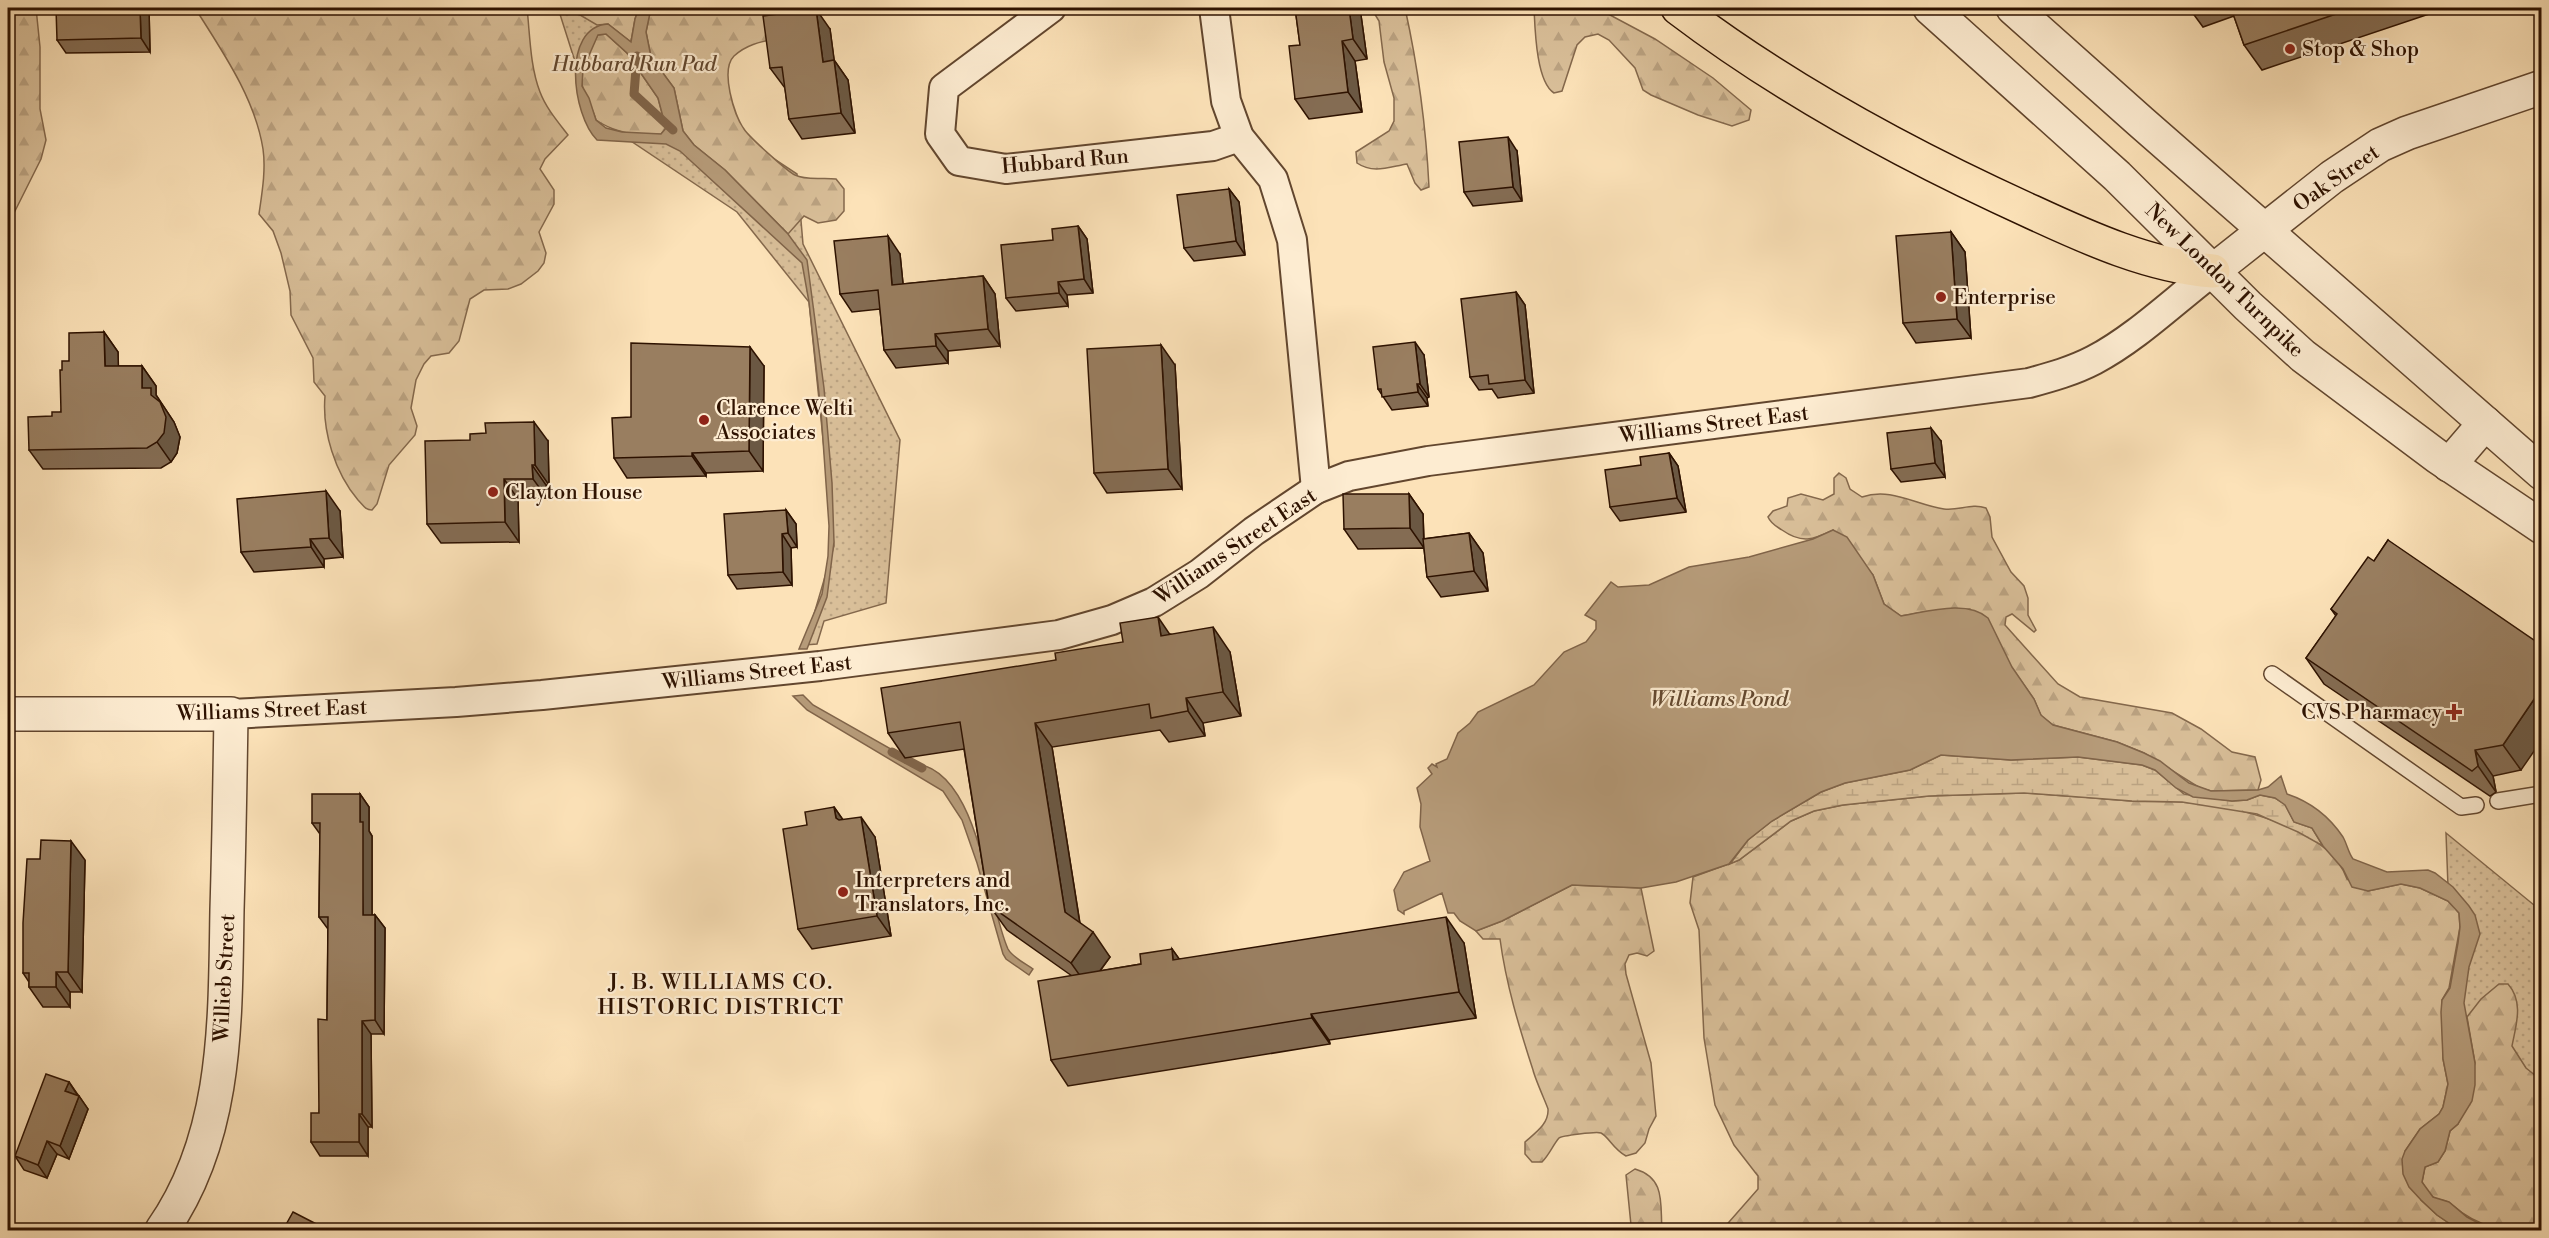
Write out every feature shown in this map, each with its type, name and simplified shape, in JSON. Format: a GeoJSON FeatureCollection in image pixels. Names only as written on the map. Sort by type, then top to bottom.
{"type":"FeatureCollection","features":[{"type":"Feature","properties":{"kind":"highway"},"geometry":{"type":"LineString","coordinates":[[1678,8],[1821,103],[1899,148],[1979,188],[2077,232],[2126,250],[2176,265],[2212,271]]}},
{"type":"Feature","properties":{"kind":"street","name":"Hubbard Run"},"geometry":{"type":"LineString","coordinates":[[1051,8],[944,88],[940,134],[959,161],[1006,169],[1213,146],[1239,137]]}},
{"type":"Feature","properties":{"kind":"street"},"geometry":{"type":"LineString","coordinates":[[1214,8],[1226,101],[1239,137],[1273,179],[1292,240],[1316,489]]}},
{"type":"Feature","properties":{"kind":"street","name":"New London Turnpike"},"geometry":{"type":"LineString","coordinates":[[1930,8],[2117,176],[2212,271],[2303,356],[2449,465],[2541,527]]}},
{"type":"Feature","properties":{"kind":"street"},"geometry":{"type":"LineString","coordinates":[[2013,8],[2541,473]]}},
{"type":"Feature","properties":{"kind":"street","name":"Oak Street"},"geometry":{"type":"LineString","coordinates":[[2212,271],[2332,177],[2380,145],[2407,133],[2541,87]]}},
{"type":"Feature","properties":{"kind":"street","name":"Williams Street East"},"geometry":{"type":"LineString","coordinates":[[8,714],[231,714],[456,702],[844,663],[1059,634],[1113,620],[1154,602],[1199,574],[1254,531],[1316,489],[1349,476],[1428,461],[2029,383],[2060,375],[2096,359],[2212,271]]}},
{"type":"Feature","properties":{"kind":"street"},"geometry":{"type":"LineString","coordinates":[[2449,465],[2485,423]]}},
{"type":"Feature","properties":{"kind":"street","name":"Willieb Street"},"geometry":{"type":"LineString","coordinates":[[162,1230],[198,1166],[212,1123],[218,1082],[226,979],[231,714]]}},
{"type":"Feature","properties":{"kind":"lane"},"geometry":{"type":"LineString","coordinates":[[2272,674],[2461,807],[2476,805]]}},
{"type":"Feature","properties":{"kind":"lane"},"geometry":{"type":"LineString","coordinates":[[2498,801],[2541,794]]}},
{"type":"Feature","properties":{"kind":"green space"},"geometry":{"type":"Polygon","coordinates":[[[8,8],[36,8],[40,47],[40,109],[46,140],[41,159],[8,225],[8,8]]]}},
{"type":"Feature","properties":{"kind":"green space"},"geometry":{"type":"Polygon","coordinates":[[[195,8],[527,8],[534,72],[540,92],[552,115],[568,135],[545,159],[540,169],[554,190],[554,204],[539,232],[546,253],[544,263],[538,271],[521,284],[508,289],[484,290],[470,299],[459,341],[449,353],[431,356],[424,364],[416,380],[411,408],[417,426],[415,435],[389,465],[377,504],[372,510],[366,508],[350,489],[332,451],[326,423],[325,396],[314,382],[313,358],[291,315],[290,291],[281,253],[273,231],[259,214],[264,157],[253,112],[236,76],[195,8]]]}},
{"type":"Feature","properties":{"kind":"green space","name":"Hubbard Run Pad"},"geometry":{"type":"Polygon","coordinates":[[[558,8],[743,8],[703,112],[797,174],[803,244],[900,440],[886,603],[824,621],[817,644],[805,645],[834,546],[809,302],[737,212],[592,115],[558,8]]]}},
{"type":"Feature","properties":{"kind":"green space"},"geometry":{"type":"Polygon","coordinates":[[[568,8],[639,8],[631,42],[608,24],[597,25],[568,8]]]}},
{"type":"Feature","properties":{"kind":"green space"},"geometry":{"type":"Polygon","coordinates":[[[651,8],[788,8],[796,11],[824,8],[804,29],[756,43],[734,56],[728,71],[728,82],[740,122],[760,146],[795,175],[805,178],[836,179],[844,189],[844,211],[836,220],[818,223],[804,216],[788,234],[725,170],[694,145],[683,131],[674,88],[651,57],[646,32],[651,8]]]}},
{"type":"Feature","properties":{"kind":"green space"},"geometry":{"type":"Polygon","coordinates":[[[1371,8],[1405,8],[1424,119],[1429,187],[1421,190],[1415,183],[1407,164],[1375,169],[1357,163],[1356,152],[1389,131],[1394,121],[1394,98],[1384,62],[1379,21],[1371,8]]]}},
{"type":"Feature","properties":{"kind":"green space"},"geometry":{"type":"Polygon","coordinates":[[[1534,8],[1597,8],[1655,39],[1713,78],[1751,110],[1749,120],[1732,126],[1698,115],[1651,95],[1643,90],[1635,68],[1609,40],[1598,34],[1585,37],[1577,45],[1562,91],[1554,93],[1543,78],[1540,67],[1534,8]]]}},
{"type":"Feature","properties":{"kind":"green space"},"geometry":{"type":"Polygon","coordinates":[[[606,34],[627,53],[658,98],[666,128],[661,134],[627,133],[596,120],[583,89],[582,75],[585,61],[598,35],[606,34]]]}},
{"type":"Feature","properties":{"kind":"green space"},"geometry":{"type":"Polygon","coordinates":[[[1839,473],[1846,478],[1850,489],[1862,497],[1883,494],[1944,509],[1975,506],[1986,508],[1990,517],[1992,537],[2011,572],[2024,586],[2028,598],[2028,615],[2036,630],[2034,632],[2012,614],[2006,617],[2005,625],[2058,684],[2080,697],[2172,713],[2201,729],[2232,752],[2255,757],[2261,780],[2258,790],[2211,791],[2200,788],[2144,753],[2117,742],[2053,725],[2041,716],[2034,699],[1970,609],[1901,616],[1884,604],[1873,575],[1833,530],[1813,538],[1802,539],[1774,525],[1769,519],[1773,511],[1787,506],[1788,498],[1801,494],[1823,500],[1834,494],[1834,478],[1839,473]]]}},
{"type":"Feature","properties":{"kind":"green space"},"geometry":{"type":"Polygon","coordinates":[[[1941,755],[2011,760],[2078,757],[2142,765],[2155,770],[2184,794],[2232,801],[2247,800],[2260,795],[2275,798],[2285,804],[2294,822],[2312,828],[2323,846],[2257,814],[2182,802],[2132,801],[2024,793],[1929,796],[1843,805],[1814,811],[1791,821],[1739,860],[1730,864],[1748,840],[1772,821],[1821,792],[1845,783],[1910,770],[1941,755]]]}},
{"type":"Feature","properties":{"kind":"green space"},"geometry":{"type":"Polygon","coordinates":[[[2024,793],[2130,801],[2180,802],[2250,813],[2275,821],[2320,845],[2336,860],[2347,879],[2368,891],[2401,884],[2420,888],[2448,901],[2459,913],[2460,927],[2449,988],[2442,1000],[2443,1059],[2448,1084],[2443,1107],[2439,1114],[2420,1129],[2405,1151],[2421,1200],[2437,1215],[2459,1230],[1722,1230],[1758,1189],[1758,1176],[1734,1145],[1715,1105],[1704,1038],[1699,930],[1690,903],[1693,877],[1739,860],[1791,821],[1814,811],[1843,805],[1929,796],[2024,793]]]}},
{"type":"Feature","properties":{"kind":"green space"},"geometry":{"type":"Polygon","coordinates":[[[2446,833],[2534,905],[2537,1042],[2542,1045],[2541,1230],[2459,1183],[2446,833]]]}},
{"type":"Feature","properties":{"kind":"green space"},"geometry":{"type":"Polygon","coordinates":[[[1572,885],[1641,888],[1654,951],[1647,956],[1637,953],[1629,955],[1625,964],[1651,1063],[1656,1116],[1645,1143],[1636,1153],[1626,1156],[1601,1133],[1586,1133],[1559,1138],[1542,1162],[1532,1162],[1525,1154],[1525,1142],[1544,1124],[1548,1109],[1534,1074],[1518,1022],[1500,939],[1483,939],[1476,931],[1502,921],[1572,885]]]}},
{"type":"Feature","properties":{"kind":"green space"},"geometry":{"type":"Polygon","coordinates":[[[2499,984],[2508,984],[2516,998],[2518,1014],[2512,1046],[2526,1068],[2541,1080],[2541,1230],[2504,1229],[2483,1224],[2462,1213],[2449,1202],[2432,1196],[2422,1182],[2425,1167],[2438,1162],[2445,1151],[2450,1131],[2458,1124],[2475,1063],[2467,1017],[2481,999],[2499,984]]]}},
{"type":"Feature","properties":{"kind":"green space"},"geometry":{"type":"Polygon","coordinates":[[[1635,1169],[1645,1173],[1657,1185],[1661,1202],[1662,1230],[1627,1230],[1631,1225],[1626,1175],[1635,1169]]]}},
{"type":"Feature","properties":{"kind":"water"},"geometry":{"type":"Polygon","coordinates":[[[639,8],[651,8],[646,32],[651,57],[674,88],[683,131],[694,145],[725,170],[788,234],[807,260],[824,388],[832,483],[834,542],[827,597],[807,649],[799,649],[822,594],[828,556],[829,526],[821,412],[809,302],[802,263],[680,151],[666,144],[597,140],[588,128],[577,93],[577,55],[583,40],[593,29],[608,24],[631,42],[639,8]],[[606,34],[598,35],[583,69],[582,86],[589,98],[596,120],[606,128],[622,132],[661,134],[666,128],[658,98],[627,53],[606,34]]]}},
{"type":"Feature","properties":{"kind":"water","name":"Williams Pond"},"geometry":{"type":"Polygon","coordinates":[[[1833,530],[1847,537],[1873,575],[1884,604],[1901,616],[1958,608],[1979,612],[1988,618],[2012,667],[2034,699],[2041,715],[2053,725],[2117,742],[2144,753],[2160,761],[2189,783],[2211,791],[2258,790],[2268,787],[2281,776],[2287,794],[2312,806],[2332,823],[2343,837],[2353,859],[2387,872],[2428,870],[2453,887],[2475,915],[2480,934],[2469,967],[2464,1003],[2475,1063],[2475,1085],[2472,1101],[2458,1124],[2450,1131],[2445,1151],[2438,1162],[2425,1167],[2422,1182],[2433,1197],[2449,1202],[2467,1217],[2484,1226],[2503,1230],[2459,1230],[2437,1215],[2421,1200],[2409,1187],[2403,1174],[2402,1159],[2405,1151],[2420,1129],[2439,1114],[2443,1107],[2448,1084],[2443,1059],[2441,1012],[2442,1000],[2450,988],[2460,927],[2459,913],[2448,901],[2420,888],[2401,884],[2368,891],[2352,887],[2343,869],[2323,846],[2312,828],[2294,822],[2285,805],[2275,798],[2260,795],[2247,800],[2232,801],[2193,797],[2176,788],[2155,770],[2142,765],[2078,757],[2011,760],[1941,755],[1910,770],[1845,783],[1821,792],[1772,821],[1748,840],[1729,864],[1676,882],[1641,888],[1572,885],[1502,921],[1476,931],[1460,921],[1454,913],[1448,913],[1442,893],[1404,911],[1404,914],[1398,910],[1394,890],[1404,872],[1430,861],[1420,827],[1421,804],[1417,788],[1432,774],[1428,768],[1432,764],[1437,767],[1436,764],[1447,759],[1458,733],[1478,712],[1534,685],[1564,652],[1586,642],[1596,629],[1596,621],[1585,615],[1611,582],[1618,587],[1649,585],[1689,567],[1749,557],[1813,539],[1833,530]]]}},
{"type":"Feature","properties":{"kind":"water"},"geometry":{"type":"Polygon","coordinates":[[[803,695],[813,705],[898,753],[905,763],[930,768],[949,783],[964,807],[976,836],[1008,949],[1016,958],[1033,969],[1029,975],[1006,959],[1003,954],[962,820],[943,791],[807,710],[793,696],[803,695]]]}},
{"type":"Feature","properties":{"kind":"building"},"geometry":{"type":"Polygon","coordinates":[[[56,8],[140,8],[141,38],[57,40],[56,8]]]}},
{"type":"Feature","properties":{"kind":"building"},"geometry":{"type":"Polygon","coordinates":[[[1295,8],[1349,8],[1353,39],[1342,41],[1348,92],[1295,99],[1289,46],[1300,45],[1295,8]]]}},
{"type":"Feature","properties":{"kind":"building"},"geometry":{"type":"Polygon","coordinates":[[[2231,8],[2354,8],[2244,45],[2231,8]]]}},
{"type":"Feature","properties":{"kind":"building"},"geometry":{"type":"Polygon","coordinates":[[[816,9],[823,62],[834,60],[841,113],[789,119],[782,67],[770,68],[763,16],[816,9]]]}},
{"type":"Feature","properties":{"kind":"building"},"geometry":{"type":"Polygon","coordinates":[[[1508,137],[1513,187],[1464,192],[1459,142],[1508,137]]]}},
{"type":"Feature","properties":{"kind":"building"},"geometry":{"type":"Polygon","coordinates":[[[1229,189],[1236,241],[1184,248],[1177,195],[1229,189]]]}},
{"type":"Feature","properties":{"kind":"building"},"geometry":{"type":"Polygon","coordinates":[[[1078,226],[1084,279],[1058,282],[1059,293],[1006,298],[1001,245],[1053,240],[1052,229],[1078,226]]]}},
{"type":"Feature","properties":{"kind":"building"},"geometry":{"type":"Polygon","coordinates":[[[1951,232],[1957,319],[1903,323],[1896,236],[1951,232]]]}},
{"type":"Feature","properties":{"kind":"building"},"geometry":{"type":"Polygon","coordinates":[[[888,236],[892,285],[983,276],[988,329],[935,334],[936,346],[884,350],[878,290],[840,294],[834,241],[888,236]]]}},
{"type":"Feature","properties":{"kind":"building"},"geometry":{"type":"Polygon","coordinates":[[[1516,292],[1525,380],[1489,384],[1488,375],[1470,377],[1461,299],[1516,292]]]}},
{"type":"Feature","properties":{"kind":"building"},"geometry":{"type":"Polygon","coordinates":[[[104,332],[105,366],[142,366],[142,388],[151,388],[151,395],[160,402],[166,417],[164,433],[157,442],[147,448],[29,450],[28,417],[52,416],[52,412],[61,412],[60,370],[62,370],[62,361],[69,361],[69,333],[104,332]]]}},
{"type":"Feature","properties":{"kind":"building"},"geometry":{"type":"Polygon","coordinates":[[[1415,342],[1420,384],[1417,384],[1418,392],[1382,397],[1381,389],[1378,389],[1373,347],[1415,342]]]}},
{"type":"Feature","properties":{"kind":"building","name":"Clarence Welti Associates"},"geometry":{"type":"Polygon","coordinates":[[[631,343],[750,347],[749,451],[692,453],[692,456],[614,458],[612,418],[631,417],[631,343]]]}},
{"type":"Feature","properties":{"kind":"building"},"geometry":{"type":"Polygon","coordinates":[[[1161,345],[1168,469],[1094,473],[1087,349],[1161,345]]]}},
{"type":"Feature","properties":{"kind":"building","name":"Clayton House"},"geometry":{"type":"Polygon","coordinates":[[[534,422],[533,479],[504,479],[505,522],[427,524],[425,441],[470,440],[470,434],[486,433],[485,423],[534,422]]]}},
{"type":"Feature","properties":{"kind":"building"},"geometry":{"type":"Polygon","coordinates":[[[1931,428],[1935,463],[1891,469],[1887,433],[1931,428]]]}},
{"type":"Feature","properties":{"kind":"building"},"geometry":{"type":"Polygon","coordinates":[[[1669,453],[1677,498],[1610,507],[1605,470],[1641,465],[1640,457],[1669,453]]]}},
{"type":"Feature","properties":{"kind":"building"},"geometry":{"type":"Polygon","coordinates":[[[326,491],[329,538],[310,539],[311,547],[241,552],[237,499],[326,491]]]}},
{"type":"Feature","properties":{"kind":"building"},"geometry":{"type":"Polygon","coordinates":[[[1343,494],[1409,494],[1410,528],[1344,529],[1343,494]]]}},
{"type":"Feature","properties":{"kind":"building"},"geometry":{"type":"Polygon","coordinates":[[[786,510],[788,533],[782,534],[783,572],[728,575],[724,514],[786,510]]]}},
{"type":"Feature","properties":{"kind":"building"},"geometry":{"type":"Polygon","coordinates":[[[1469,533],[1474,571],[1427,577],[1423,539],[1469,533]]]}},
{"type":"Feature","properties":{"kind":"building","name":"CVS Pharmacy"},"geometry":{"type":"Polygon","coordinates":[[[2388,540],[2541,645],[2541,689],[2503,745],[2475,750],[2478,766],[2472,771],[2306,658],[2337,614],[2331,609],[2368,557],[2374,561],[2388,540]]]}},
{"type":"Feature","properties":{"kind":"building"},"geometry":{"type":"Polygon","coordinates":[[[1158,617],[1161,636],[1213,627],[1223,692],[1186,698],[1188,711],[1151,718],[1149,704],[1035,723],[1065,912],[1093,932],[1071,963],[989,905],[960,722],[888,733],[881,688],[1056,660],[1055,653],[1123,642],[1120,623],[1158,617]]]}},
{"type":"Feature","properties":{"kind":"building"},"geometry":{"type":"Polygon","coordinates":[[[312,794],[360,794],[360,822],[363,822],[363,915],[375,915],[375,1020],[362,1021],[362,1114],[359,1114],[359,1142],[311,1142],[311,1113],[319,1113],[318,1019],[327,1020],[328,917],[319,917],[320,823],[312,823],[312,794]]]}},
{"type":"Feature","properties":{"kind":"building","name":"Interpreters and Translators, Inc."},"geometry":{"type":"Polygon","coordinates":[[[834,807],[836,818],[839,820],[861,817],[877,916],[798,929],[783,829],[807,825],[805,812],[834,807]]]}},
{"type":"Feature","properties":{"kind":"building"},"geometry":{"type":"Polygon","coordinates":[[[41,840],[71,841],[68,972],[56,972],[56,987],[29,987],[29,973],[23,973],[27,859],[40,859],[41,840]]]}},
{"type":"Feature","properties":{"kind":"building"},"geometry":{"type":"Polygon","coordinates":[[[1446,917],[1459,992],[1311,1014],[1312,1018],[1051,1060],[1038,981],[1141,964],[1140,954],[1172,949],[1173,960],[1446,917]]]}},
{"type":"Feature","properties":{"kind":"building"},"geometry":{"type":"Polygon","coordinates":[[[46,1074],[69,1082],[65,1091],[79,1096],[60,1146],[47,1141],[38,1165],[15,1156],[46,1074]]]}},
{"type":"Feature","properties":{"kind":"building"},"geometry":{"type":"Polygon","coordinates":[[[293,1212],[328,1230],[283,1230],[293,1212]]]}},
{"type":"Feature","properties":{"kind":"waterway"},"geometry":{"type":"LineString","coordinates":[[637,56],[634,94],[673,130]]}},
{"type":"Feature","properties":{"kind":"waterway"},"geometry":{"type":"LineString","coordinates":[[892,752],[922,768]]}},
{"type":"Feature","properties":{"kind":"place","name":"Stop & Shop"},"geometry":{"type":"Point","coordinates":[2290,49]}},
{"type":"Feature","properties":{"kind":"place","name":"Enterprise"},"geometry":{"type":"Point","coordinates":[1941,297]}},
{"type":"Feature","properties":{"kind":"place","name":"Clarence Welti Associates"},"geometry":{"type":"Point","coordinates":[704,420]}},
{"type":"Feature","properties":{"kind":"place","name":"Clayton House"},"geometry":{"type":"Point","coordinates":[493,492]}},
{"type":"Feature","properties":{"kind":"place","name":"CVS Pharmacy"},"geometry":{"type":"Point","coordinates":[2454,712]}},
{"type":"Feature","properties":{"kind":"place","name":"Interpreters and Translators, Inc."},"geometry":{"type":"Point","coordinates":[843,892]}},
{"type":"Feature","properties":{"kind":"district","name":"J. B. WILLIAMS CO. HISTORIC DISTRICT"},"geometry":{"type":"Point","coordinates":[721,994]}}]}
